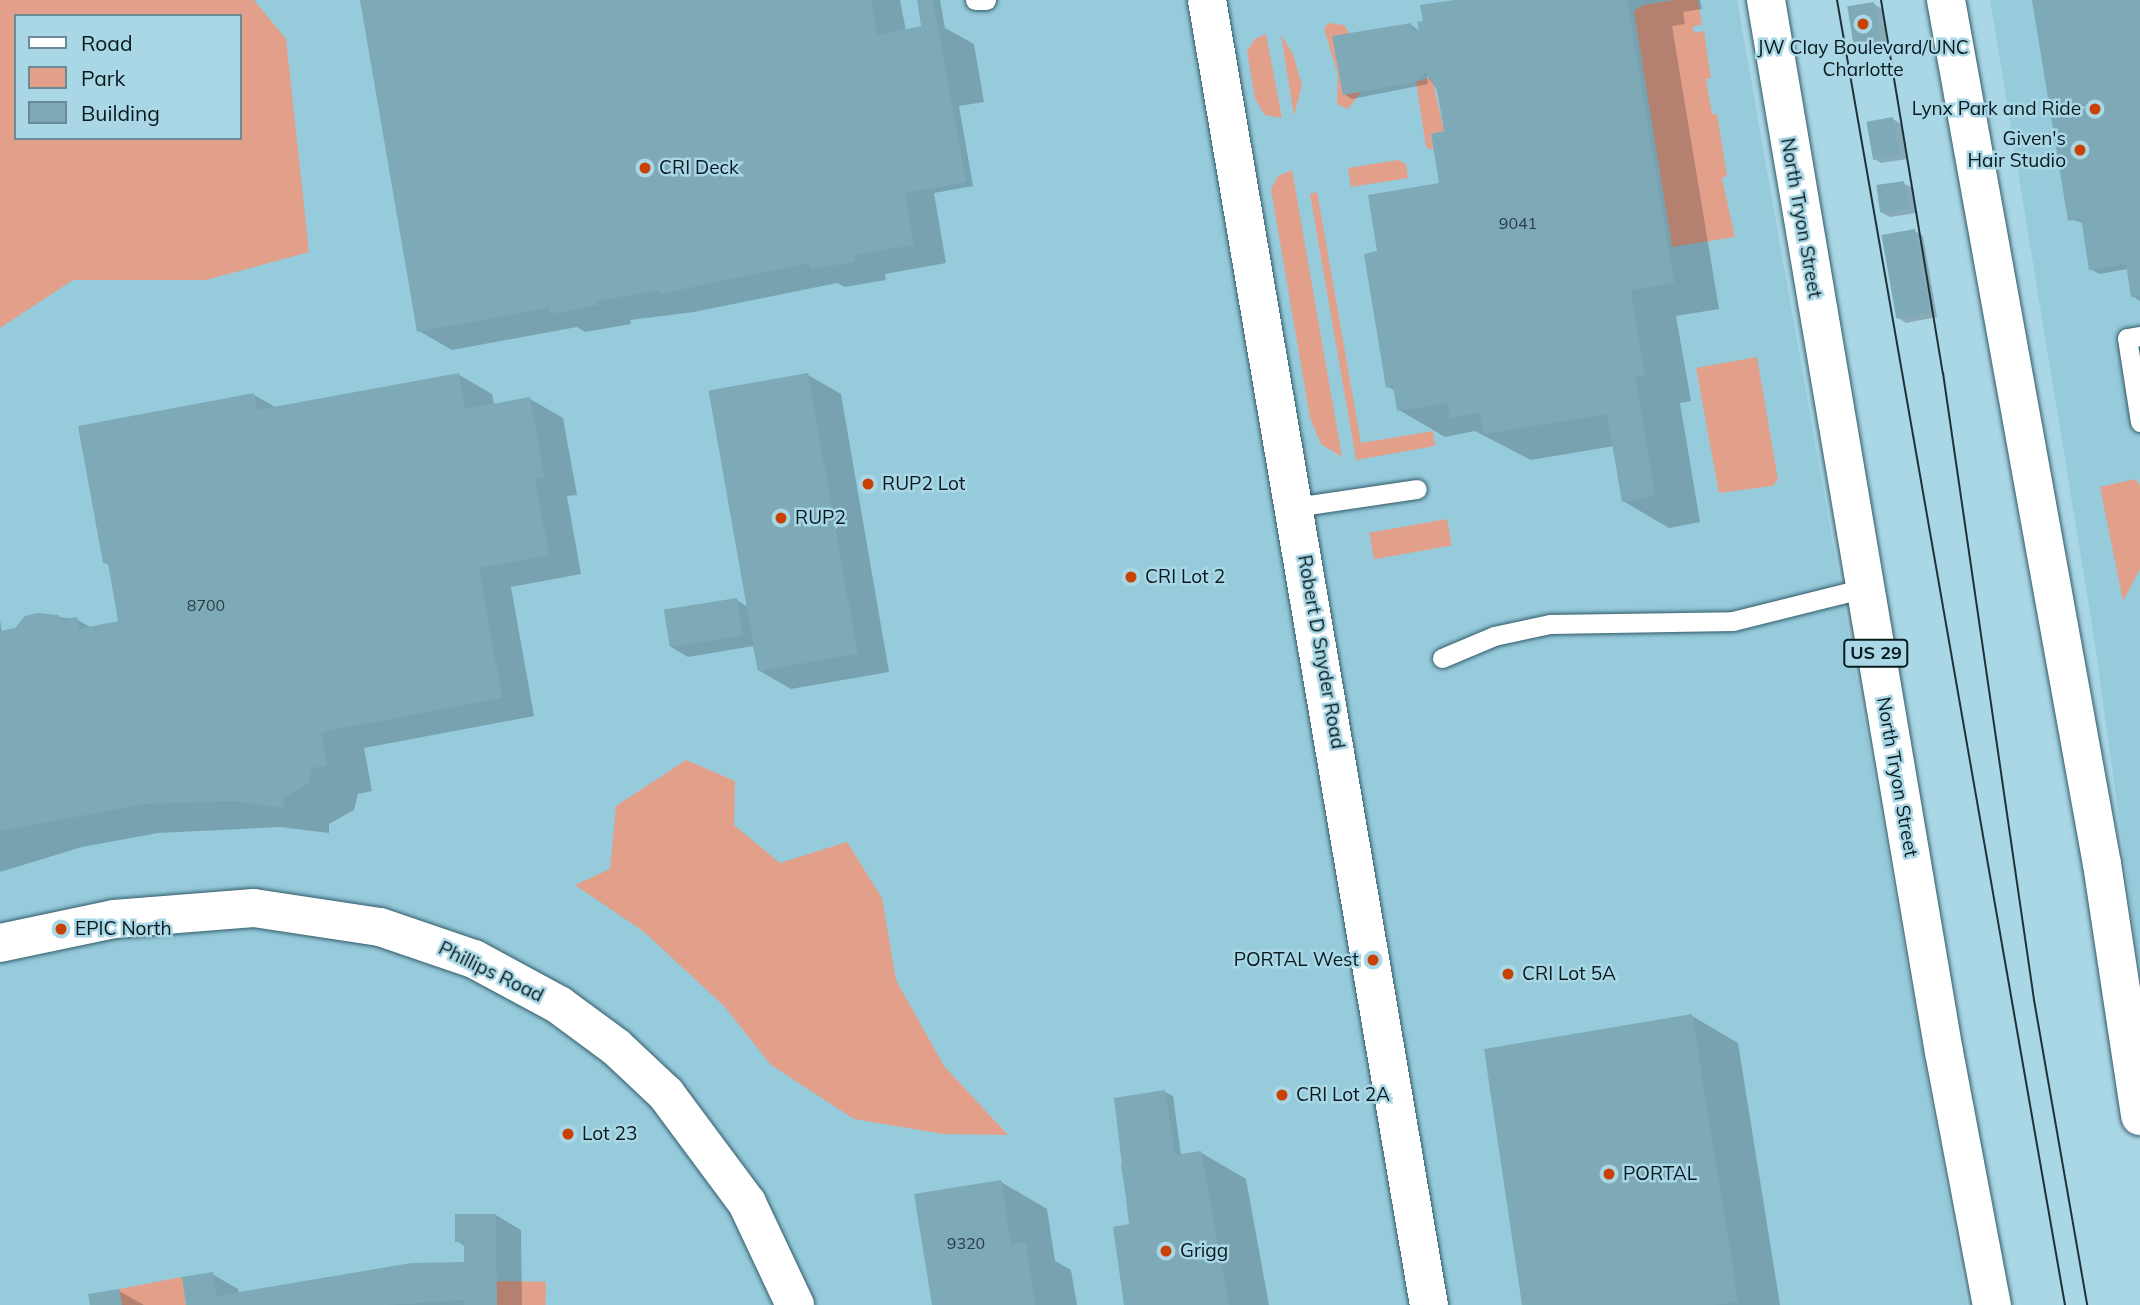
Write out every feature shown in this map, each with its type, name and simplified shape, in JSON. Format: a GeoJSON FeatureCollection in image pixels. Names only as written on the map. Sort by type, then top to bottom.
{"type":"FeatureCollection","features":[{"type":"Feature","properties":{"kind":"main road","name":"Robert D Snyder Road"},"geometry":{"type":"LineString","coordinates":[[1207,0],[1429,1305]]}},
{"type":"Feature","properties":{"kind":"main road","name":"North Tryon Street"},"geometry":{"type":"LineString","coordinates":[[1766,0],[1865,588],[1992,1305]]}},
{"type":"Feature","properties":{"kind":"main road"},"geometry":{"type":"LineString","coordinates":[[1946,0],[2102,864],[2140,1116]]}},
{"type":"Feature","properties":{"kind":"main road","name":"Phillips Road"},"geometry":{"type":"LineString","coordinates":[[0,943],[153,913],[254,908],[380,927],[474,959],[559,1005],[616,1047],[666,1094],[747,1203],[794,1305]]}},
{"type":"Feature","properties":{"kind":"lane"},"geometry":{"type":"LineString","coordinates":[[975,0],[986,0]]}},
{"type":"Feature","properties":{"kind":"lane"},"geometry":{"type":"LineString","coordinates":[[2140,336],[2127,338],[2140,422]]}},
{"type":"Feature","properties":{"kind":"lane"},"geometry":{"type":"LineString","coordinates":[[1295,508],[1417,489]]}},
{"type":"Feature","properties":{"kind":"lane"},"geometry":{"type":"LineString","coordinates":[[1443,658],[1494,636],[1550,624],[1733,621],[1865,588]]}},
{"type":"Feature","properties":{"kind":"shaded area"},"geometry":{"type":"Polygon","coordinates":[[[0,0],[1737,0],[1967,1305],[0,1305],[0,0]]]}},
{"type":"Feature","properties":{"kind":"shaded area"},"geometry":{"type":"Polygon","coordinates":[[[1990,0],[2140,0],[2140,971],[2094,637],[1990,0]]]}},
{"type":"Feature","properties":{"kind":"green space"},"geometry":{"type":"Polygon","coordinates":[[[0,0],[254,0],[286,39],[309,252],[206,280],[73,280],[0,328],[0,0]]]}},
{"type":"Feature","properties":{"kind":"green space"},"geometry":{"type":"Polygon","coordinates":[[[1674,0],[1698,0],[1702,25],[1693,26],[1694,33],[1704,31],[1711,78],[1706,79],[1712,114],[1717,114],[1727,176],[1722,178],[1735,237],[1672,247],[1634,11],[1643,5],[1674,0]]]}},
{"type":"Feature","properties":{"kind":"green space"},"geometry":{"type":"Polygon","coordinates":[[[1328,23],[1344,25],[1350,34],[1361,92],[1348,109],[1337,104],[1338,75],[1324,29],[1328,23]]]}},
{"type":"Feature","properties":{"kind":"green space"},"geometry":{"type":"Polygon","coordinates":[[[1266,34],[1282,118],[1265,115],[1255,99],[1247,51],[1255,39],[1266,34]]]}},
{"type":"Feature","properties":{"kind":"green space"},"geometry":{"type":"Polygon","coordinates":[[[1281,35],[1293,54],[1302,85],[1294,116],[1281,35]]]}},
{"type":"Feature","properties":{"kind":"green space"},"geometry":{"type":"Polygon","coordinates":[[[1432,77],[1444,131],[1431,134],[1433,150],[1426,147],[1416,82],[1432,77]]]}},
{"type":"Feature","properties":{"kind":"green space"},"geometry":{"type":"Polygon","coordinates":[[[1398,160],[1406,164],[1408,178],[1351,187],[1348,168],[1398,160]]]}},
{"type":"Feature","properties":{"kind":"green space"},"geometry":{"type":"Polygon","coordinates":[[[1292,170],[1342,457],[1321,444],[1310,418],[1271,189],[1278,176],[1292,170]]]}},
{"type":"Feature","properties":{"kind":"green space"},"geometry":{"type":"Polygon","coordinates":[[[1317,192],[1361,443],[1433,431],[1435,446],[1356,460],[1310,194],[1317,192]]]}},
{"type":"Feature","properties":{"kind":"green space"},"geometry":{"type":"Polygon","coordinates":[[[1757,357],[1778,480],[1772,486],[1719,493],[1696,368],[1757,357]]]}},
{"type":"Feature","properties":{"kind":"green space"},"geometry":{"type":"Polygon","coordinates":[[[2135,479],[2140,485],[2140,569],[2123,601],[2100,487],[2135,479]]]}},
{"type":"Feature","properties":{"kind":"green space"},"geometry":{"type":"Polygon","coordinates":[[[1447,519],[1452,546],[1374,559],[1369,533],[1447,519]]]}},
{"type":"Feature","properties":{"kind":"green space"},"geometry":{"type":"Polygon","coordinates":[[[686,760],[735,781],[734,825],[780,863],[847,842],[882,898],[896,980],[944,1066],[1008,1135],[943,1134],[854,1119],[771,1065],[724,1006],[643,931],[575,885],[610,869],[616,806],[686,760]]]}},
{"type":"Feature","properties":{"kind":"green space"},"geometry":{"type":"Polygon","coordinates":[[[182,1277],[186,1305],[122,1305],[119,1289],[182,1277]]]}},
{"type":"Feature","properties":{"kind":"green space"},"geometry":{"type":"Polygon","coordinates":[[[496,1281],[546,1282],[546,1305],[496,1305],[496,1281]]]}},
{"type":"Feature","properties":{"kind":"building","name":"CRI Deck"},"geometry":{"type":"Polygon","coordinates":[[[360,0],[871,0],[877,35],[921,26],[917,0],[933,0],[966,182],[905,193],[914,245],[853,255],[854,262],[810,269],[809,263],[659,294],[659,290],[597,301],[598,305],[550,314],[549,308],[417,332],[360,0]]]}},
{"type":"Feature","properties":{"kind":"building"},"geometry":{"type":"Polygon","coordinates":[[[1454,0],[1627,0],[1674,283],[1631,290],[1645,375],[1635,377],[1655,496],[1622,502],[1607,414],[1484,434],[1480,412],[1450,419],[1448,403],[1397,411],[1393,386],[1386,388],[1364,254],[1377,251],[1368,195],[1439,183],[1431,134],[1444,131],[1437,90],[1426,72],[1416,82],[1343,95],[1332,36],[1411,23],[1412,30],[1419,30],[1417,22],[1423,21],[1420,5],[1454,0]]]}},
{"type":"Feature","properties":{"kind":"building","name":"Lynx Park and Ride"},"geometry":{"type":"Polygon","coordinates":[[[2032,0],[2140,0],[2140,296],[2131,297],[2126,264],[2089,270],[2081,218],[2068,221],[2032,0]]]}},
{"type":"Feature","properties":{"kind":"building"},"geometry":{"type":"Polygon","coordinates":[[[1874,2],[1880,39],[1853,43],[1847,6],[1874,2]]]}},
{"type":"Feature","properties":{"kind":"building"},"geometry":{"type":"Polygon","coordinates":[[[1893,117],[1900,155],[1873,160],[1866,122],[1893,117]]]}},
{"type":"Feature","properties":{"kind":"building"},"geometry":{"type":"Polygon","coordinates":[[[1904,181],[1908,209],[1880,213],[1876,185],[1904,181]]]}},
{"type":"Feature","properties":{"kind":"building"},"geometry":{"type":"Polygon","coordinates":[[[1915,229],[1930,313],[1896,319],[1882,235],[1915,229]]]}},
{"type":"Feature","properties":{"kind":"building"},"geometry":{"type":"Polygon","coordinates":[[[459,373],[465,409],[530,397],[544,477],[535,478],[549,555],[479,568],[502,698],[321,732],[327,765],[312,768],[308,784],[283,798],[284,808],[233,801],[144,804],[0,831],[0,631],[15,628],[25,616],[37,613],[59,615],[60,620],[77,617],[79,629],[118,621],[108,563],[103,563],[78,426],[254,393],[257,410],[459,373]]]}},
{"type":"Feature","properties":{"kind":"building","name":"RUP2"},"geometry":{"type":"Polygon","coordinates":[[[808,373],[857,654],[758,671],[709,391],[808,373]]]}},
{"type":"Feature","properties":{"kind":"building"},"geometry":{"type":"Polygon","coordinates":[[[737,598],[743,636],[670,647],[664,610],[737,598]]]}},
{"type":"Feature","properties":{"kind":"building","name":"PORTAL"},"geometry":{"type":"Polygon","coordinates":[[[1692,1014],[1738,1301],[1715,1305],[1522,1305],[1484,1049],[1692,1014]]]}},
{"type":"Feature","properties":{"kind":"building","name":"Grigg"},"geometry":{"type":"Polygon","coordinates":[[[1165,1090],[1175,1155],[1201,1151],[1229,1305],[1124,1305],[1113,1227],[1129,1224],[1114,1098],[1165,1090]]]}},
{"type":"Feature","properties":{"kind":"building"},"geometry":{"type":"Polygon","coordinates":[[[1001,1180],[1011,1244],[1026,1242],[1035,1305],[932,1305],[914,1194],[1001,1180]]]}},
{"type":"Feature","properties":{"kind":"building"},"geometry":{"type":"Polygon","coordinates":[[[455,1214],[496,1214],[497,1305],[464,1305],[464,1300],[387,1305],[186,1305],[182,1277],[213,1272],[216,1296],[411,1263],[464,1262],[464,1242],[455,1242],[455,1214]]]}},
{"type":"Feature","properties":{"kind":"building"},"geometry":{"type":"Polygon","coordinates":[[[119,1289],[122,1305],[90,1305],[88,1294],[119,1289]]]}},
{"type":"Feature","properties":{"kind":"tram line"},"geometry":{"type":"LineString","coordinates":[[1837,0],[2065,1305]]}},
{"type":"Feature","properties":{"kind":"tram line"},"geometry":{"type":"LineString","coordinates":[[1881,0],[1943,373],[2034,1000],[2087,1305]]}},
{"type":"Feature","properties":{"kind":"place","name":"JW Clay Boulevard/UNC Charlotte"},"geometry":{"type":"Point","coordinates":[1863,24]}},
{"type":"Feature","properties":{"kind":"place","name":"Lynx Park and Ride"},"geometry":{"type":"Point","coordinates":[2095,109]}},
{"type":"Feature","properties":{"kind":"place","name":"Given's Hair Studio"},"geometry":{"type":"Point","coordinates":[2080,150]}},
{"type":"Feature","properties":{"kind":"place","name":"CRI Deck"},"geometry":{"type":"Point","coordinates":[645,168]}},
{"type":"Feature","properties":{"kind":"place","name":"RUP2 Lot"},"geometry":{"type":"Point","coordinates":[868,484]}},
{"type":"Feature","properties":{"kind":"place","name":"RUP2"},"geometry":{"type":"Point","coordinates":[781,518]}},
{"type":"Feature","properties":{"kind":"place","name":"CRI Lot 2"},"geometry":{"type":"Point","coordinates":[1131,577]}},
{"type":"Feature","properties":{"kind":"place","name":"EPIC North"},"geometry":{"type":"Point","coordinates":[61,929]}},
{"type":"Feature","properties":{"kind":"place","name":"PORTAL West"},"geometry":{"type":"Point","coordinates":[1373,960]}},
{"type":"Feature","properties":{"kind":"place","name":"CRI Lot 5A"},"geometry":{"type":"Point","coordinates":[1508,974]}},
{"type":"Feature","properties":{"kind":"place","name":"CRI Lot 2A"},"geometry":{"type":"Point","coordinates":[1282,1095]}},
{"type":"Feature","properties":{"kind":"place","name":"Lot 23"},"geometry":{"type":"Point","coordinates":[568,1134]}},
{"type":"Feature","properties":{"kind":"place","name":"PORTAL"},"geometry":{"type":"Point","coordinates":[1609,1174]}},
{"type":"Feature","properties":{"kind":"place","name":"Grigg"},"geometry":{"type":"Point","coordinates":[1166,1251]}}]}
